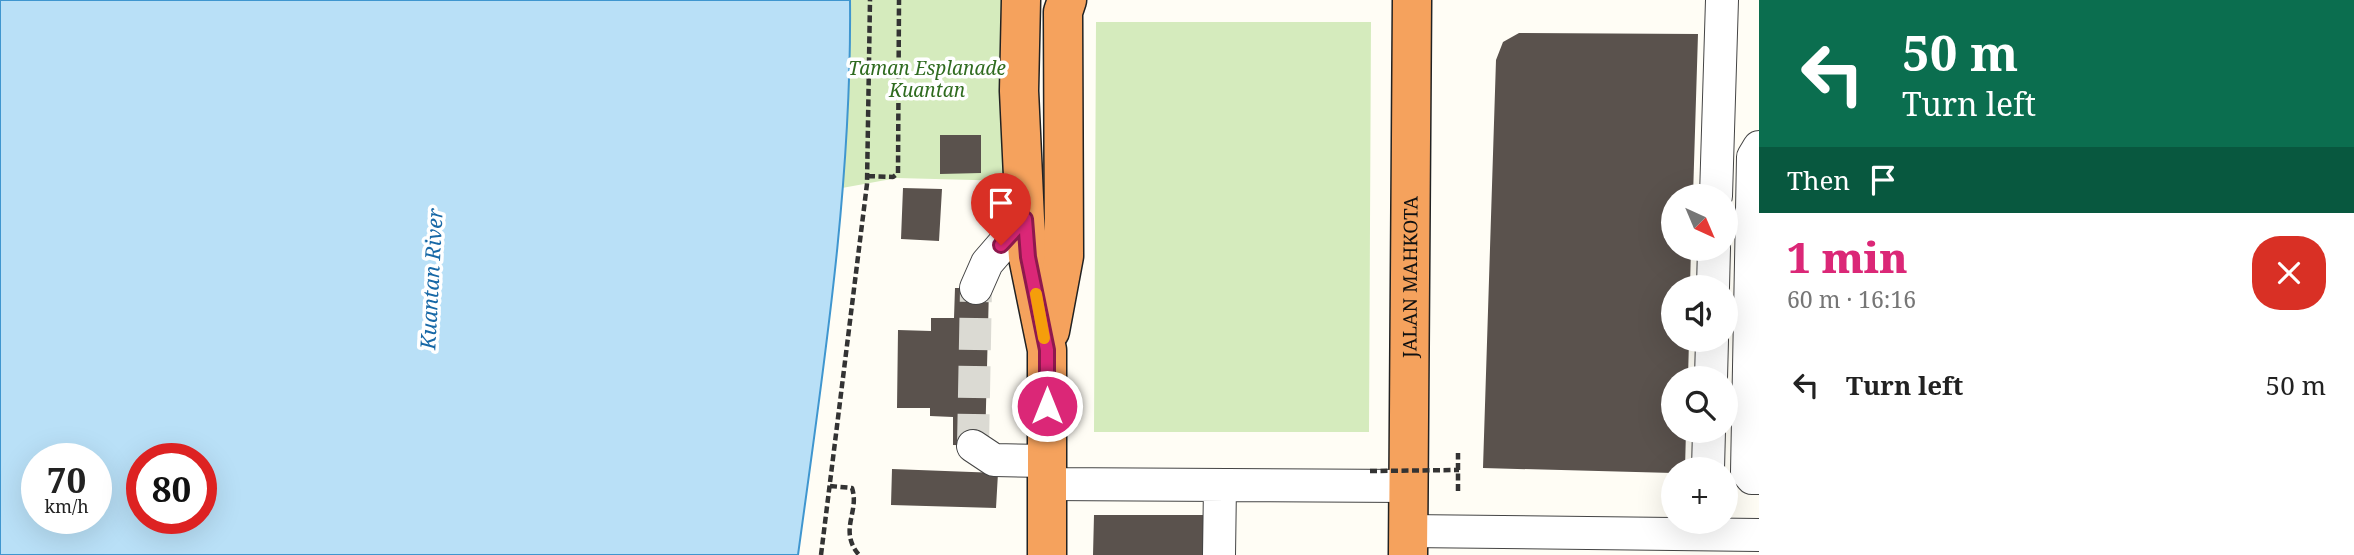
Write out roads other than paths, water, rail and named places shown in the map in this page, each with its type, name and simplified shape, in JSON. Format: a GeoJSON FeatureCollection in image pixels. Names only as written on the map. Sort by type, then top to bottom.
{"type":"FeatureCollection","features":[{"type":"Feature","properties":{"kind":"highway"},"geometry":{"type":"LineString","coordinates":[[1021,0],[1019,91],[1025,219],[1028,257],[1047,350]]}},
{"type":"Feature","properties":{"kind":"highway"},"geometry":{"type":"LineString","coordinates":[[1047,555],[1047,350],[1064,256],[1063,12],[1067,0]]}},
{"type":"Feature","properties":{"kind":"highway","name":"JALAN MAHKOTA"},"geometry":{"type":"LineString","coordinates":[[1408,543],[1412,2]]}},
{"type":"Feature","properties":{"kind":"street"},"geometry":{"type":"LineString","coordinates":[[1716,184],[1722,0]]}},
{"type":"Feature","properties":{"kind":"street"},"geometry":{"type":"LineString","coordinates":[[1759,147],[1753,158],[1747,472],[1752,478],[1759,478]]}},
{"type":"Feature","properties":{"kind":"street"},"geometry":{"type":"LineString","coordinates":[[976,288],[987,263],[1025,219]]}},
{"type":"Feature","properties":{"kind":"street"},"geometry":{"type":"LineString","coordinates":[[973,446],[994,460],[1047,473],[1220,485],[1408,486]]}},
{"type":"Feature","properties":{"kind":"street"},"geometry":{"type":"LineString","coordinates":[[1219,555],[1220,485]]}},
{"type":"Feature","properties":{"kind":"street"},"geometry":{"type":"LineString","coordinates":[[1408,543],[1661,530]]}},
{"type":"Feature","properties":{"kind":"street"},"geometry":{"type":"LineString","coordinates":[[1738,532],[1759,535]]}},
{"type":"Feature","properties":{"kind":"water","name":"Kuantan River"},"geometry":{"type":"Polygon","coordinates":[[[0,0],[850,0],[841,209],[826,348],[798,555],[0,555],[0,0]]]}},
{"type":"Feature","properties":{"kind":"tunnel"},"geometry":{"type":"LineString","coordinates":[[973,446],[976,288]]}},
{"type":"Feature","properties":{"kind":"park label","name":"Taman Esplanade Kuantan"},"geometry":{"type":"Point","coordinates":[927,79]}}]}
